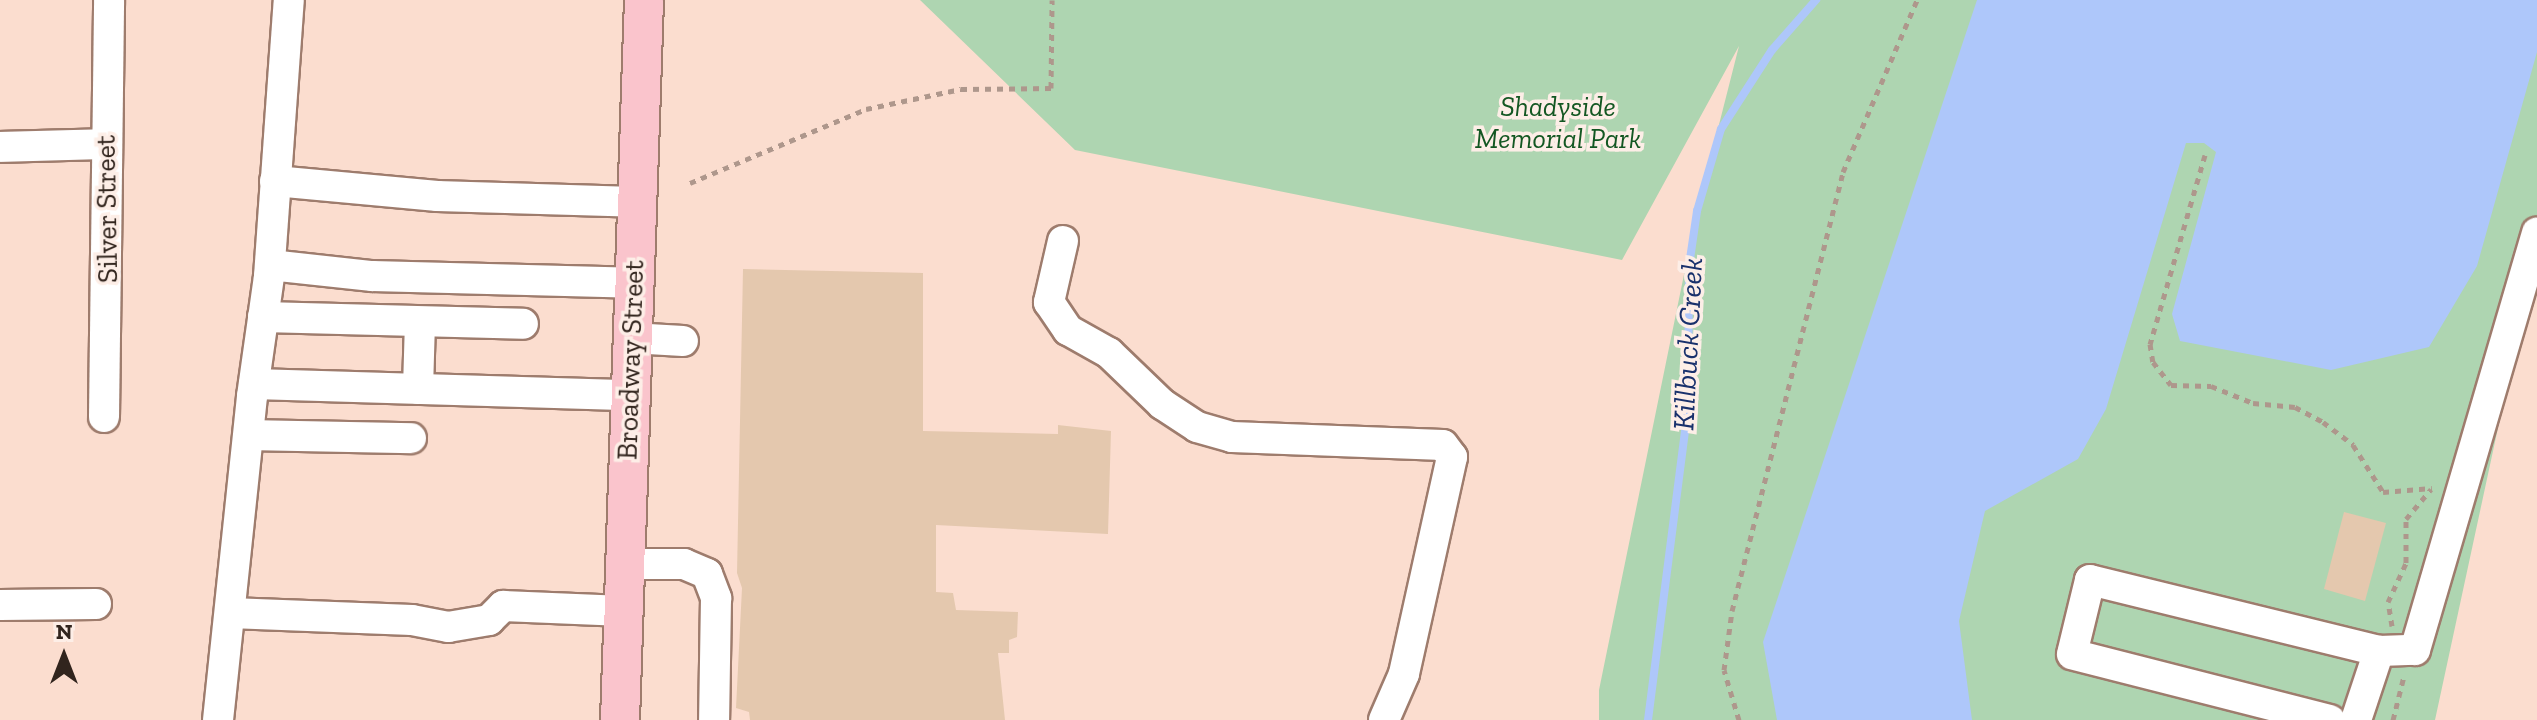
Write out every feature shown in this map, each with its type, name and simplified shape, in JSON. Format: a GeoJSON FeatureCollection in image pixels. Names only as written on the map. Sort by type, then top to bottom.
{"type":"FeatureCollection","features":[{"type":"Feature","properties":{"kind":"main road","name":"Broadway Street"},"geometry":{"type":"LineString","coordinates":[[620,720],[644,0]]}},
{"type":"Feature","properties":{"kind":"street","name":"Silver Street"},"geometry":{"type":"LineString","coordinates":[[104,417],[109,0]]}},
{"type":"Feature","properties":{"kind":"street"},"geometry":{"type":"LineString","coordinates":[[218,720],[270,265],[289,0]]}},
{"type":"Feature","properties":{"kind":"street"},"geometry":{"type":"LineString","coordinates":[[0,147],[106,144]]}},
{"type":"Feature","properties":{"kind":"street"},"geometry":{"type":"LineString","coordinates":[[275,181],[437,196],[635,202]]}},
{"type":"Feature","properties":{"kind":"street"},"geometry":{"type":"LineString","coordinates":[[2330,720],[2072,654],[2090,580],[2392,651],[2415,650],[2537,232]]}},
{"type":"Feature","properties":{"kind":"street"},"geometry":{"type":"LineString","coordinates":[[1063,241],[1049,302],[1068,330],[1109,353],[1162,404],[1197,427],[1232,437],[1443,445],[1452,457],[1404,674],[1384,720]]}},
{"type":"Feature","properties":{"kind":"street"},"geometry":{"type":"LineString","coordinates":[[270,265],[460,278],[633,283]]}},
{"type":"Feature","properties":{"kind":"street"},"geometry":{"type":"LineString","coordinates":[[458,323],[460,278]]}},
{"type":"Feature","properties":{"kind":"street"},"geometry":{"type":"LineString","coordinates":[[263,317],[523,324]]}},
{"type":"Feature","properties":{"kind":"street"},"geometry":{"type":"LineString","coordinates":[[418,389],[420,323]]}},
{"type":"Feature","properties":{"kind":"street"},"geometry":{"type":"LineString","coordinates":[[631,338],[683,341]]}},
{"type":"Feature","properties":{"kind":"street"},"geometry":{"type":"LineString","coordinates":[[254,384],[630,395]]}},
{"type":"Feature","properties":{"kind":"street"},"geometry":{"type":"LineString","coordinates":[[249,435],[411,438]]}},
{"type":"Feature","properties":{"kind":"street"},"geometry":{"type":"LineString","coordinates":[[625,564],[684,564],[707,574],[716,598],[714,720]]}},
{"type":"Feature","properties":{"kind":"street"},"geometry":{"type":"LineString","coordinates":[[0,605],[96,604]]}},
{"type":"Feature","properties":{"kind":"street"},"geometry":{"type":"LineString","coordinates":[[230,613],[412,620],[448,627],[489,620],[503,606],[624,611]]}},
{"type":"Feature","properties":{"kind":"street"},"geometry":{"type":"LineString","coordinates":[[2356,720],[2392,651]]}},
{"type":"Feature","properties":{"kind":"path"},"geometry":{"type":"LineString","coordinates":[[690,183],[866,109],[961,89],[1051,88],[1052,0]]}},
{"type":"Feature","properties":{"kind":"path"},"geometry":{"type":"LineString","coordinates":[[1739,720],[1724,670],[1732,611],[1843,172],[1917,0]]}},
{"type":"Feature","properties":{"kind":"path"},"geometry":{"type":"LineString","coordinates":[[2205,155],[2150,344],[2153,362],[2171,385],[2211,386],[2253,403],[2295,407],[2323,422],[2353,445],[2383,492],[2432,488]]}},
{"type":"Feature","properties":{"kind":"path"},"geometry":{"type":"LineString","coordinates":[[2392,651],[2393,720]]}},
{"type":"Feature","properties":{"kind":"green space","name":"Shadyside Memorial Park"},"geometry":{"type":"Polygon","coordinates":[[[920,0],[2537,0],[2537,247],[2435,720],[1599,720],[1599,690],[1697,211],[1739,46],[1622,260],[1075,150],[920,0]]]}},
{"type":"Feature","properties":{"kind":"water"},"geometry":{"type":"Polygon","coordinates":[[[1977,0],[2537,0],[2537,52],[2477,266],[2429,347],[2331,370],[2180,341],[2172,314],[2216,152],[2204,143],[2186,143],[2106,409],[2078,459],[1985,511],[1959,621],[1972,720],[1777,720],[1763,642],[1977,0]]]}},
{"type":"Feature","properties":{"kind":"building"},"geometry":{"type":"Polygon","coordinates":[[[743,269],[923,273],[923,431],[1058,434],[1058,425],[1111,431],[1108,534],[936,525],[936,592],[953,593],[956,610],[1018,612],[1017,637],[1009,640],[1009,653],[998,653],[1005,720],[750,720],[749,712],[736,708],[742,588],[737,573],[743,269]]]}},
{"type":"Feature","properties":{"kind":"building"},"geometry":{"type":"Polygon","coordinates":[[[2344,512],[2386,523],[2365,601],[2324,589],[2344,512]]]}},
{"type":"Feature","properties":{"kind":"waterway","name":"Killbuck Creek"},"geometry":{"type":"LineString","coordinates":[[1648,720],[1688,407],[1689,266],[1697,211],[1721,129],[1772,50],[1816,0]]}}]}
